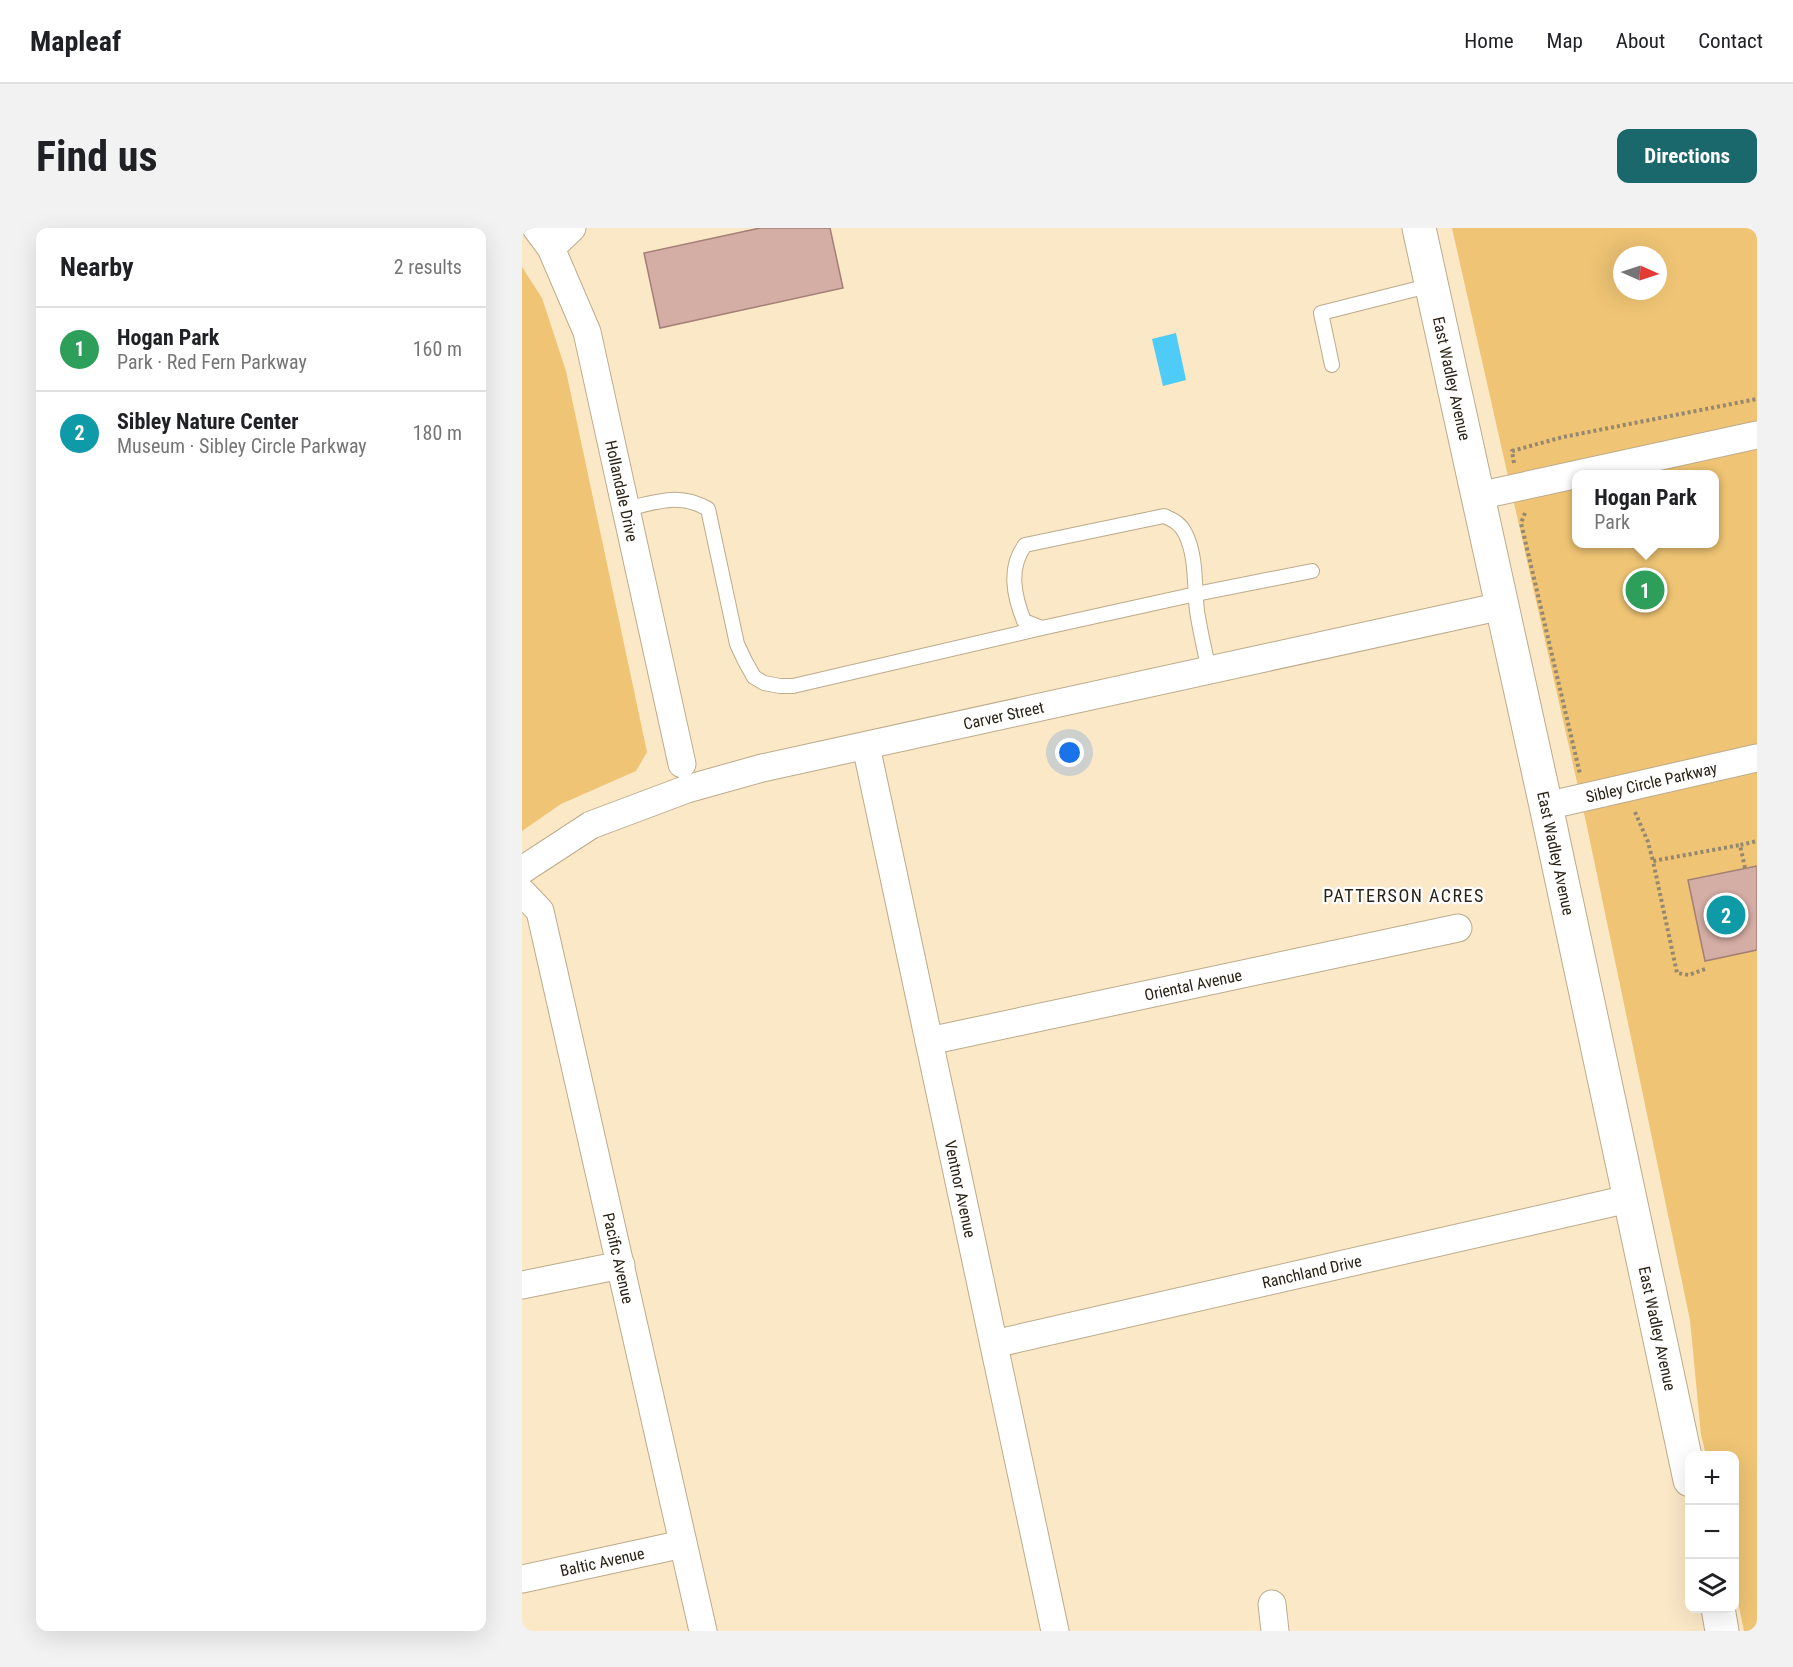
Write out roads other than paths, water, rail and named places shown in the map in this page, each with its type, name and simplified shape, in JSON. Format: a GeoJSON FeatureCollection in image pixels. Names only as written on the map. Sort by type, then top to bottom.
{"type":"FeatureCollection","features":[{"type":"Feature","properties":{"kind":"main road","name":"East Wadley Avenue"},"geometry":{"type":"LineString","coordinates":[[1419,228],[1546,806],[1685,1462]]}},
{"type":"Feature","properties":{"kind":"main road"},"geometry":{"type":"LineString","coordinates":[[1719,1613],[1722,1631]]}},
{"type":"Feature","properties":{"kind":"street"},"geometry":{"type":"LineString","coordinates":[[543,238],[572,228]]}},
{"type":"Feature","properties":{"kind":"street","name":"Hollandale Drive"},"geometry":{"type":"LineString","coordinates":[[543,238],[587,332],[682,764]]}},
{"type":"Feature","properties":{"kind":"street"},"geometry":{"type":"LineString","coordinates":[[1597,470],[1757,435]]}},
{"type":"Feature","properties":{"kind":"street"},"geometry":{"type":"LineString","coordinates":[[1478,496],[1572,475]]}},
{"type":"Feature","properties":{"kind":"street","name":"Carver Street"},"geometry":{"type":"LineString","coordinates":[[522,870],[591,825],[687,789],[762,768],[1502,606]]}},
{"type":"Feature","properties":{"kind":"street","name":"Ventnor Avenue"},"geometry":{"type":"LineString","coordinates":[[866,746],[1055,1631]]}},
{"type":"Feature","properties":{"kind":"street","name":"Sibley Circle Parkway"},"geometry":{"type":"LineString","coordinates":[[1546,806],[1757,758]]}},
{"type":"Feature","properties":{"kind":"street","name":"Pacific Avenue"},"geometry":{"type":"LineString","coordinates":[[522,892],[540,911],[703,1631]]}},
{"type":"Feature","properties":{"kind":"street","name":"Oriental Avenue"},"geometry":{"type":"LineString","coordinates":[[929,1041],[1458,928]]}},
{"type":"Feature","properties":{"kind":"street","name":"Ranchland Drive"},"geometry":{"type":"LineString","coordinates":[[994,1344],[1628,1199]]}},
{"type":"Feature","properties":{"kind":"street"},"geometry":{"type":"LineString","coordinates":[[522,1285],[621,1265]]}},
{"type":"Feature","properties":{"kind":"street","name":"Baltic Avenue"},"geometry":{"type":"LineString","coordinates":[[522,1580],[683,1544]]}},
{"type":"Feature","properties":{"kind":"street"},"geometry":{"type":"LineString","coordinates":[[1272,1604],[1275,1631]]}},
{"type":"Feature","properties":{"kind":"lane"},"geometry":{"type":"LineString","coordinates":[[1332,365],[1322,313],[1432,285]]}},
{"type":"Feature","properties":{"kind":"lane"},"geometry":{"type":"LineString","coordinates":[[626,509],[664,500],[681,499],[695,501],[708,509],[737,644],[754,677],[764,683],[780,686],[793,686],[1042,628],[1312,571]]}},
{"type":"Feature","properties":{"kind":"lane"},"geometry":{"type":"LineString","coordinates":[[1042,628],[1024,621],[1016,601],[1014,570],[1020,551],[1025,545],[1164,516],[1177,522],[1185,534],[1193,557],[1196,594],[1209,671]]}},
{"type":"Feature","properties":{"kind":"water"},"geometry":{"type":"Polygon","coordinates":[[[1176,333],[1186,380],[1163,386],[1152,339],[1176,333]]]}},
{"type":"Feature","properties":{"kind":"place","name":"Hogan Park"},"geometry":{"type":"Point","coordinates":[1645,590]}},
{"type":"Feature","properties":{"kind":"place","name":"Sibley Nature Center"},"geometry":{"type":"Point","coordinates":[1726,915]}},
{"type":"Feature","properties":{"kind":"district","name":"PATTERSON ACRES"},"geometry":{"type":"Point","coordinates":[1404,896]}}]}
